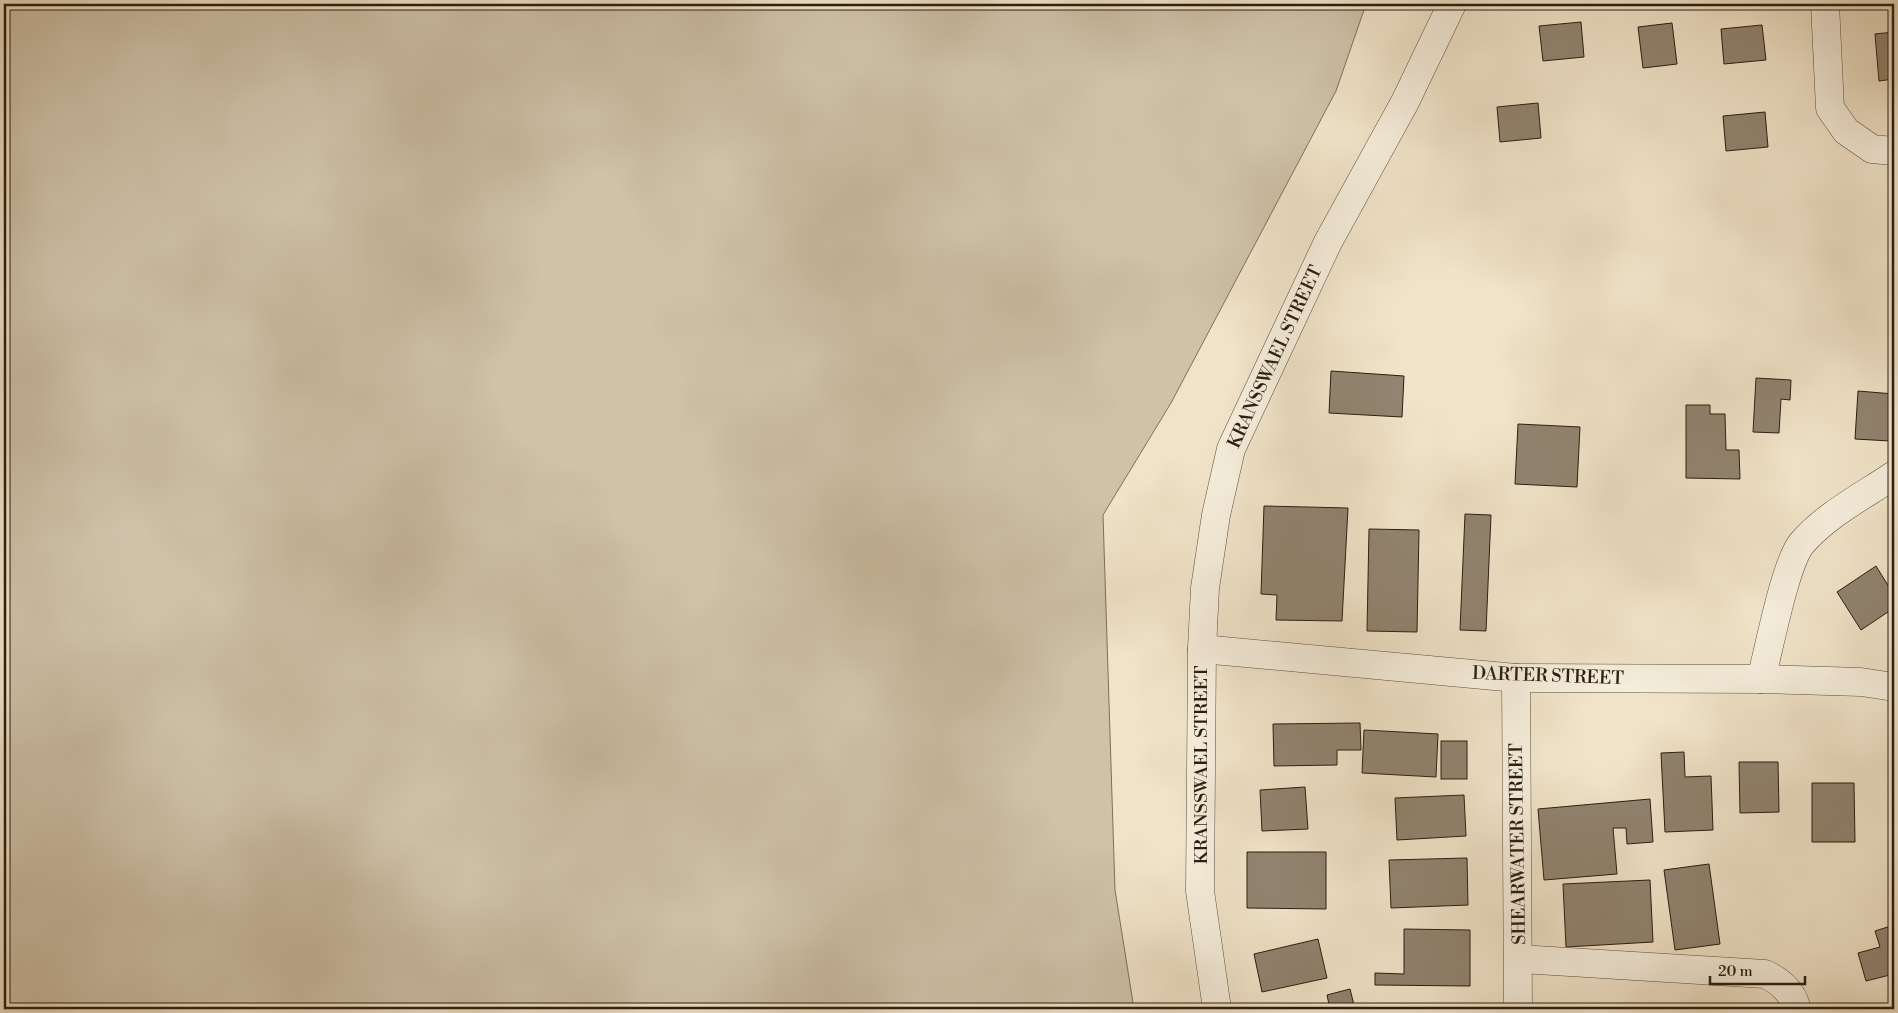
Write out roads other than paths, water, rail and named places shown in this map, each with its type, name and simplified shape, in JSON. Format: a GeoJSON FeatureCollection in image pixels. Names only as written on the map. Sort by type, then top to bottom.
{"type":"FeatureCollection","features":[{"type":"Feature","properties":{"kind":"street","name":"KRANSSWAEL STREET"},"geometry":{"type":"LineString","coordinates":[[1217,1009],[1200,891],[1202,649],[1206,579],[1216,515],[1231,449],[1328,242],[1405,102],[1452,4]]}},
{"type":"Feature","properties":{"kind":"street"},"geometry":{"type":"LineString","coordinates":[[1824,4],[1830,108],[1846,131],[1872,149],[1894,151]]}},
{"type":"Feature","properties":{"kind":"street"},"geometry":{"type":"LineString","coordinates":[[1762,679],[1789,573],[1800,545],[1821,524],[1894,475]]}},
{"type":"Feature","properties":{"kind":"street","name":"DARTER STREET"},"geometry":{"type":"LineString","coordinates":[[1202,649],[1516,678],[1762,679],[1860,682],[1894,687]]}},
{"type":"Feature","properties":{"kind":"street","name":"SHEARWATER STREET"},"geometry":{"type":"LineString","coordinates":[[1516,678],[1520,959],[1518,1009]]}},
{"type":"Feature","properties":{"kind":"street"},"geometry":{"type":"LineString","coordinates":[[1520,959],[1765,974],[1782,984],[1789,992],[1797,1009]]}}]}
